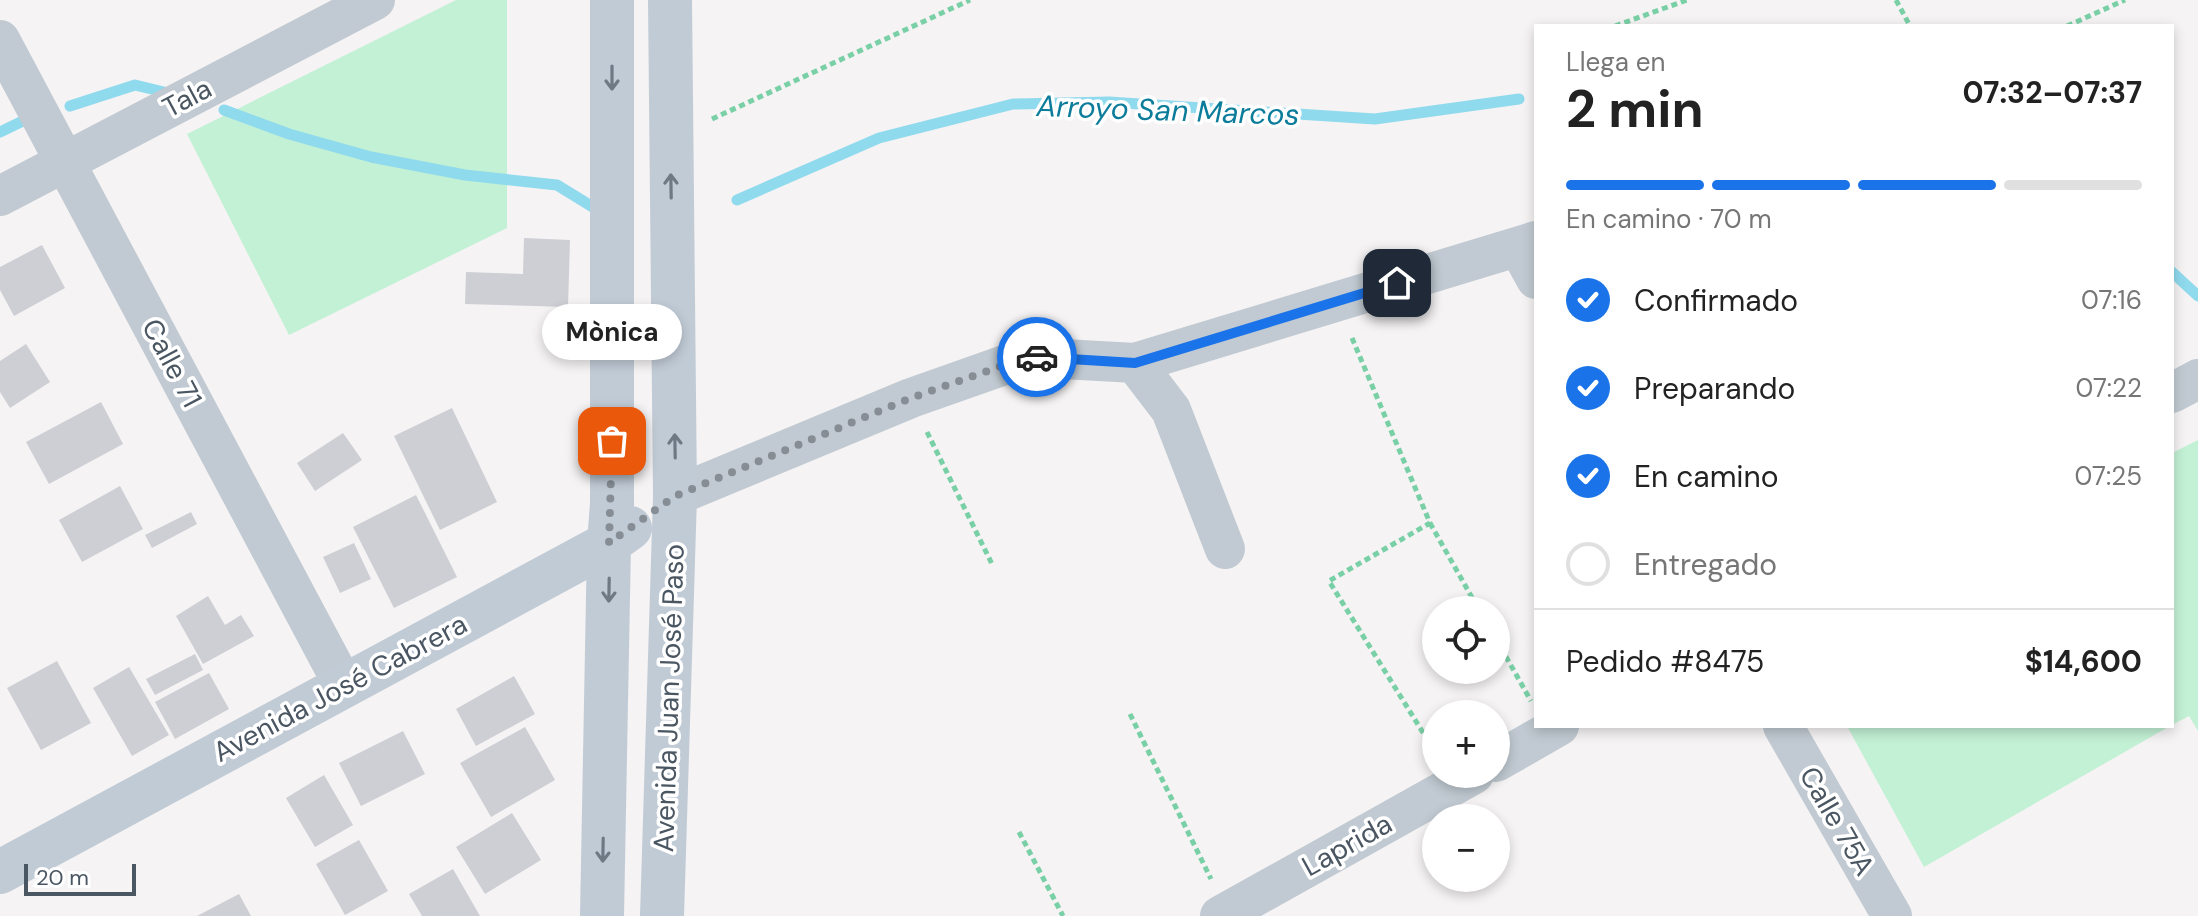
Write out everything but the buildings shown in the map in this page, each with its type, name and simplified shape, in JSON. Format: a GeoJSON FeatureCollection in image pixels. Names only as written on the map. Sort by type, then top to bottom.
{"type":"FeatureCollection","features":[{"type":"Feature","properties":{"kind":"main road"},"geometry":{"type":"LineString","coordinates":[[602,916],[612,504],[612,0]]}},
{"type":"Feature","properties":{"kind":"main road","name":"Avenida Juan José Paso"},"geometry":{"type":"LineString","coordinates":[[662,916],[675,496],[670,0]]}},
{"type":"Feature","properties":{"kind":"main road","name":"Avenida José Cabrera"},"geometry":{"type":"LineString","coordinates":[[1,870],[609,543],[675,496]]}},
{"type":"Feature","properties":{"kind":"street","name":"Tala"},"geometry":{"type":"LineString","coordinates":[[0,196],[375,0]]}},
{"type":"Feature","properties":{"kind":"street","name":"Calle 71"},"geometry":{"type":"LineString","coordinates":[[0,40],[344,686]]}},
{"type":"Feature","properties":{"kind":"street"},"geometry":{"type":"LineString","coordinates":[[675,496],[911,398],[1027,357],[1135,363],[1336,300],[1530,256]]}},
{"type":"Feature","properties":{"kind":"street"},"geometry":{"type":"LineString","coordinates":[[1135,363],[1171,410],[1225,549]]}},
{"type":"Feature","properties":{"kind":"street"},"geometry":{"type":"LineString","coordinates":[[2174,392],[2198,379]]}},
{"type":"Feature","properties":{"kind":"street"},"geometry":{"type":"LineString","coordinates":[[1510,754],[1556,728]]}},
{"type":"Feature","properties":{"kind":"street","name":"Calle 75A"},"geometry":{"type":"LineString","coordinates":[[1784,728],[1892,916]]}},
{"type":"Feature","properties":{"kind":"street","name":"Laprida"},"geometry":{"type":"LineString","coordinates":[[1224,914],[1449,788]]}},
{"type":"Feature","properties":{"kind":"path"},"geometry":{"type":"LineString","coordinates":[[671,138],[970,0]]}},
{"type":"Feature","properties":{"kind":"path"},"geometry":{"type":"LineString","coordinates":[[1621,24],[1687,0]]}},
{"type":"Feature","properties":{"kind":"path"},"geometry":{"type":"LineString","coordinates":[[1896,0],[1909,24]]}},
{"type":"Feature","properties":{"kind":"path"},"geometry":{"type":"LineString","coordinates":[[2071,24],[2125,0]]}},
{"type":"Feature","properties":{"kind":"path"},"geometry":{"type":"LineString","coordinates":[[1336,300],[1430,523],[1471,596]]}},
{"type":"Feature","properties":{"kind":"path"},"geometry":{"type":"LineString","coordinates":[[911,398],[992,564]]}},
{"type":"Feature","properties":{"kind":"path"},"geometry":{"type":"LineString","coordinates":[[1422,732],[1329,581],[1430,523]]}},
{"type":"Feature","properties":{"kind":"path"},"geometry":{"type":"LineString","coordinates":[[1510,664],[1534,706]]}},
{"type":"Feature","properties":{"kind":"path"},"geometry":{"type":"LineString","coordinates":[[1130,714],[1224,914]]}},
{"type":"Feature","properties":{"kind":"path"},"geometry":{"type":"LineString","coordinates":[[1019,832],[1063,916]]}},
{"type":"Feature","properties":{"kind":"green space"},"geometry":{"type":"Polygon","coordinates":[[[456,0],[507,0],[507,228],[289,335],[187,134],[456,0]]]}},
{"type":"Feature","properties":{"kind":"green space"},"geometry":{"type":"Polygon","coordinates":[[[2198,440],[2198,731],[2189,716],[2174,724],[2174,452],[2198,440]]]}},
{"type":"Feature","properties":{"kind":"green space"},"geometry":{"type":"Polygon","coordinates":[[[1848,728],[2167,728],[1924,867],[1848,728]]]}},
{"type":"Feature","properties":{"kind":"waterway","name":"Arroyo San Marcos"},"geometry":{"type":"LineString","coordinates":[[70,106],[135,85],[172,94]]}},
{"type":"Feature","properties":{"kind":"waterway","name":"Arroyo San Marcos"},"geometry":{"type":"LineString","coordinates":[[737,200],[879,138],[1013,104],[1109,102],[1375,119],[1519,99]]}},
{"type":"Feature","properties":{"kind":"waterway","name":"Arroyo San Marcos"},"geometry":{"type":"LineString","coordinates":[[224,110],[289,134],[371,157],[465,175],[557,185],[596,209]]}},
{"type":"Feature","properties":{"kind":"waterway","name":"Arroyo San Marcos"},"geometry":{"type":"LineString","coordinates":[[0,132],[29,118]]}},
{"type":"Feature","properties":{"kind":"waterway","name":"Arroyo San Marcos"},"geometry":{"type":"LineString","coordinates":[[2174,274],[2198,296]]}},
{"type":"Feature","properties":{"kind":"way so far"},"geometry":{"type":"LineString","coordinates":[[612,441],[609,543],[675,496],[911,398],[1027,357],[1037,357]]}},
{"type":"Feature","properties":{"kind":"place","name":"Mònica"},"geometry":{"type":"Point","coordinates":[612,441]}},
{"type":"Feature","properties":{"kind":"route"},"geometry":{"type":"LineString","coordinates":[[1037,357],[1135,363],[1397,283]]}}]}
